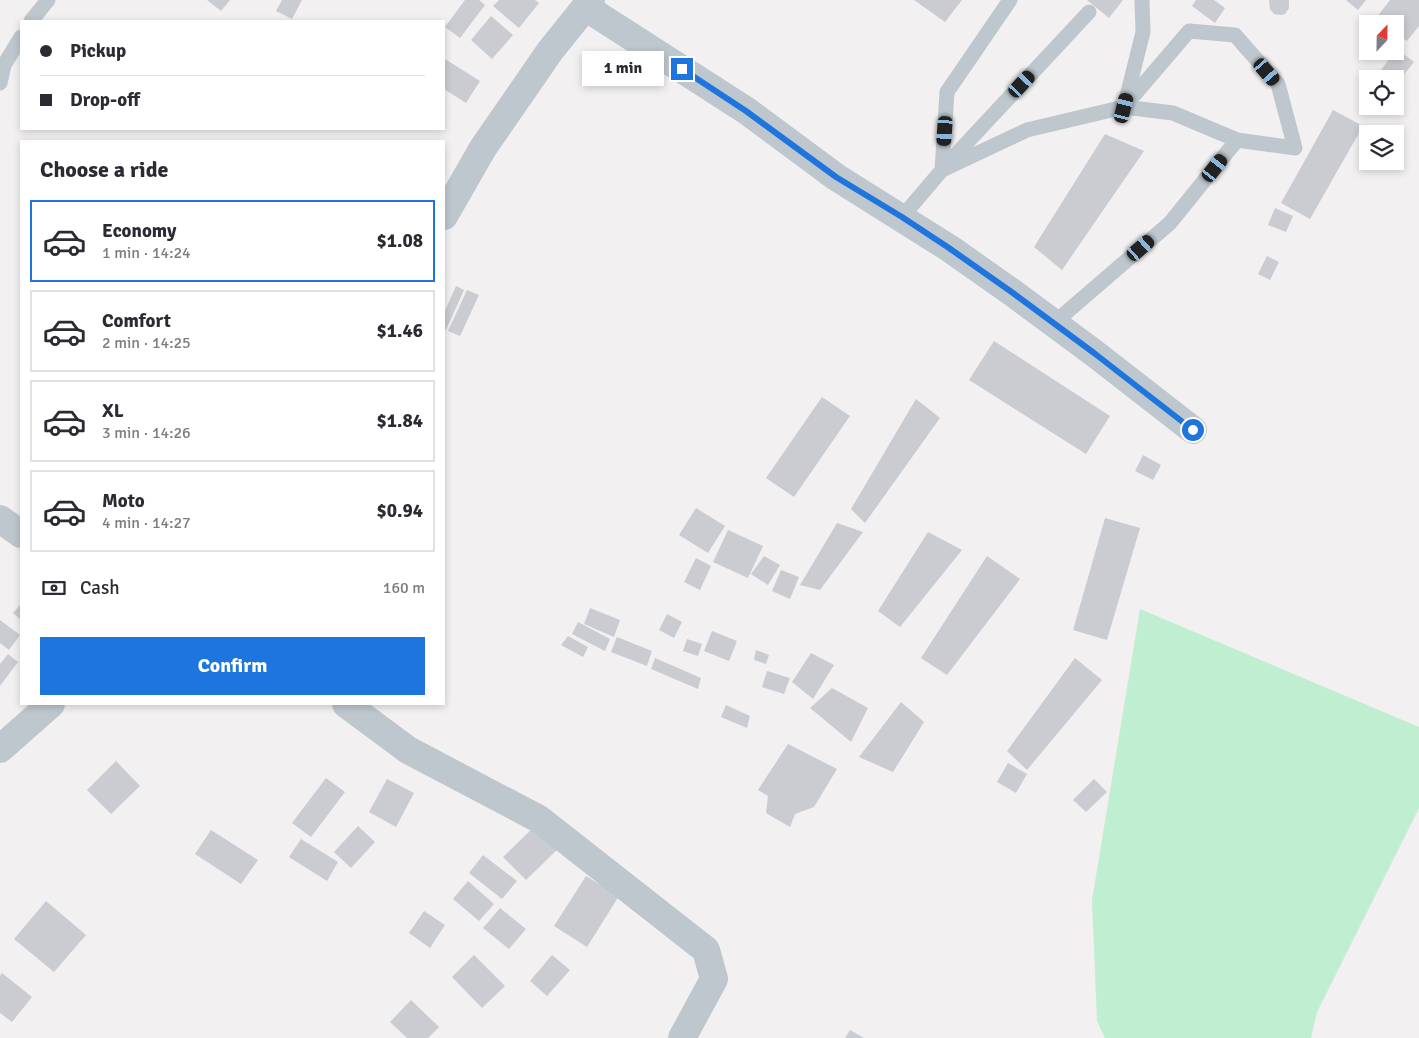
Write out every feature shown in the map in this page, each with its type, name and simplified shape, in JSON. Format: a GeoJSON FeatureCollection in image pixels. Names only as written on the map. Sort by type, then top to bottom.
{"type":"FeatureCollection","features":[{"type":"Feature","properties":{"kind":"street"},"geometry":{"type":"LineString","coordinates":[[445,214],[483,148],[550,51],[588,4],[746,111],[836,177],[949,248],[1054,323],[1193,430]]}},
{"type":"Feature","properties":{"kind":"street"},"geometry":{"type":"LineString","coordinates":[[0,519],[20,533]]}},
{"type":"Feature","properties":{"kind":"street"},"geometry":{"type":"LineString","coordinates":[[0,750],[50,705]]}},
{"type":"Feature","properties":{"kind":"street"},"geometry":{"type":"LineString","coordinates":[[347,705],[408,750],[538,819],[706,950],[714,979],[682,1038]]}},
{"type":"Feature","properties":{"kind":"lane"},"geometry":{"type":"LineString","coordinates":[[32,20],[48,0]]}},
{"type":"Feature","properties":{"kind":"lane"},"geometry":{"type":"LineString","coordinates":[[942,170],[948,92],[1010,0]]}},
{"type":"Feature","properties":{"kind":"lane"},"geometry":{"type":"LineString","coordinates":[[1124,108],[1143,32],[1142,0]]}},
{"type":"Feature","properties":{"kind":"lane"},"geometry":{"type":"LineString","coordinates":[[902,217],[942,170],[1089,12]]}},
{"type":"Feature","properties":{"kind":"lane"},"geometry":{"type":"LineString","coordinates":[[942,170],[1027,130],[1124,108],[1173,113],[1237,140],[1294,148],[1278,84],[1235,35],[1189,31],[1124,108]]}},
{"type":"Feature","properties":{"kind":"lane"},"geometry":{"type":"LineString","coordinates":[[0,83],[4,65],[20,39]]}},
{"type":"Feature","properties":{"kind":"lane"},"geometry":{"type":"LineString","coordinates":[[1054,323],[1170,223],[1237,140]]}},
{"type":"Feature","properties":{"kind":"green space"},"geometry":{"type":"Polygon","coordinates":[[[1140,609],[1419,727],[1419,808],[1317,1012],[1311,1038],[1105,1038],[1097,1021],[1092,900],[1140,609]]]}},
{"type":"Feature","properties":{"kind":"building"},"geometry":{"type":"Polygon","coordinates":[[[207,0],[230,0],[221,11],[207,0]]]}},
{"type":"Feature","properties":{"kind":"building"},"geometry":{"type":"Polygon","coordinates":[[[282,0],[302,0],[292,19],[276,11],[282,0]]]}},
{"type":"Feature","properties":{"kind":"building"},"geometry":{"type":"Polygon","coordinates":[[[465,0],[479,0],[485,5],[460,38],[445,27],[465,0]]]}},
{"type":"Feature","properties":{"kind":"building"},"geometry":{"type":"Polygon","coordinates":[[[499,0],[535,0],[539,3],[519,28],[493,6],[499,0]]]}},
{"type":"Feature","properties":{"kind":"building"},"geometry":{"type":"Polygon","coordinates":[[[914,0],[962,0],[945,22],[914,0]]]}},
{"type":"Feature","properties":{"kind":"building"},"geometry":{"type":"Polygon","coordinates":[[[1087,0],[1123,0],[1109,18],[1087,0]]]}},
{"type":"Feature","properties":{"kind":"building"},"geometry":{"type":"Polygon","coordinates":[[[1196,0],[1214,0],[1225,8],[1215,23],[1192,6],[1196,0]]]}},
{"type":"Feature","properties":{"kind":"building"},"geometry":{"type":"Polygon","coordinates":[[[1269,0],[1289,0],[1289,8],[1285,14],[1274,14],[1270,9],[1269,0]]]}},
{"type":"Feature","properties":{"kind":"building"},"geometry":{"type":"Polygon","coordinates":[[[1346,0],[1366,0],[1358,10],[1346,0]]]}},
{"type":"Feature","properties":{"kind":"building"},"geometry":{"type":"Polygon","coordinates":[[[1390,0],[1419,0],[1419,26],[1407,41],[1404,39],[1404,15],[1378,15],[1390,0]]]}},
{"type":"Feature","properties":{"kind":"building"},"geometry":{"type":"Polygon","coordinates":[[[491,16],[513,35],[492,59],[471,40],[491,16]]]}},
{"type":"Feature","properties":{"kind":"building"},"geometry":{"type":"Polygon","coordinates":[[[1404,54],[1414,62],[1404,75],[1404,70],[1381,70],[1389,60],[1404,60],[1404,54]]]}},
{"type":"Feature","properties":{"kind":"building"},"geometry":{"type":"Polygon","coordinates":[[[445,59],[480,81],[466,103],[445,90],[445,59]]]}},
{"type":"Feature","properties":{"kind":"building"},"geometry":{"type":"Polygon","coordinates":[[[1333,110],[1361,125],[1359,125],[1359,133],[1310,219],[1281,203],[1333,110]]]}},
{"type":"Feature","properties":{"kind":"building"},"geometry":{"type":"Polygon","coordinates":[[[1105,134],[1144,151],[1062,270],[1034,247],[1105,134]]]}},
{"type":"Feature","properties":{"kind":"building"},"geometry":{"type":"Polygon","coordinates":[[[1275,208],[1293,216],[1286,232],[1268,225],[1275,208]]]}},
{"type":"Feature","properties":{"kind":"building"},"geometry":{"type":"Polygon","coordinates":[[[1267,256],[1279,262],[1270,280],[1258,274],[1267,256]]]}},
{"type":"Feature","properties":{"kind":"building"},"geometry":{"type":"Polygon","coordinates":[[[456,286],[464,290],[446,330],[445,311],[456,286]]]}},
{"type":"Feature","properties":{"kind":"building"},"geometry":{"type":"Polygon","coordinates":[[[467,290],[479,295],[460,336],[448,331],[467,290]]]}},
{"type":"Feature","properties":{"kind":"building"},"geometry":{"type":"Polygon","coordinates":[[[994,341],[1110,416],[1086,454],[969,380],[994,341]]]}},
{"type":"Feature","properties":{"kind":"building"},"geometry":{"type":"Polygon","coordinates":[[[822,397],[850,416],[794,497],[766,478],[822,397]]]}},
{"type":"Feature","properties":{"kind":"building"},"geometry":{"type":"Polygon","coordinates":[[[916,399],[940,418],[865,523],[851,509],[916,399]]]}},
{"type":"Feature","properties":{"kind":"building"},"geometry":{"type":"Polygon","coordinates":[[[1143,455],[1161,465],[1153,480],[1135,471],[1143,455]]]}},
{"type":"Feature","properties":{"kind":"building"},"geometry":{"type":"Polygon","coordinates":[[[696,508],[725,526],[708,553],[679,535],[696,508]]]}},
{"type":"Feature","properties":{"kind":"building"},"geometry":{"type":"Polygon","coordinates":[[[1105,518],[1140,528],[1107,640],[1073,630],[1105,518]]]}},
{"type":"Feature","properties":{"kind":"building"},"geometry":{"type":"Polygon","coordinates":[[[837,523],[863,532],[820,590],[800,585],[837,523]]]}},
{"type":"Feature","properties":{"kind":"building"},"geometry":{"type":"Polygon","coordinates":[[[728,530],[763,546],[748,578],[713,562],[728,530]]]}},
{"type":"Feature","properties":{"kind":"building"},"geometry":{"type":"Polygon","coordinates":[[[928,532],[962,550],[900,627],[878,611],[928,532]]]}},
{"type":"Feature","properties":{"kind":"building"},"geometry":{"type":"Polygon","coordinates":[[[764,556],[780,565],[768,585],[751,574],[764,556]]]}},
{"type":"Feature","properties":{"kind":"building"},"geometry":{"type":"Polygon","coordinates":[[[987,556],[1020,579],[947,675],[921,658],[987,556]]]}},
{"type":"Feature","properties":{"kind":"building"},"geometry":{"type":"Polygon","coordinates":[[[696,558],[711,566],[700,590],[684,582],[696,558]]]}},
{"type":"Feature","properties":{"kind":"building"},"geometry":{"type":"Polygon","coordinates":[[[781,570],[799,577],[790,599],[772,591],[781,570]]]}},
{"type":"Feature","properties":{"kind":"building"},"geometry":{"type":"Polygon","coordinates":[[[20,605],[20,619],[13,613],[20,605]]]}},
{"type":"Feature","properties":{"kind":"building"},"geometry":{"type":"Polygon","coordinates":[[[590,608],[620,620],[614,637],[584,624],[590,608]]]}},
{"type":"Feature","properties":{"kind":"building"},"geometry":{"type":"Polygon","coordinates":[[[667,614],[682,622],[674,638],[659,630],[667,614]]]}},
{"type":"Feature","properties":{"kind":"building"},"geometry":{"type":"Polygon","coordinates":[[[0,620],[20,635],[9,650],[0,643],[0,620]]]}},
{"type":"Feature","properties":{"kind":"building"},"geometry":{"type":"Polygon","coordinates":[[[578,622],[610,639],[605,651],[572,634],[578,622]]]}},
{"type":"Feature","properties":{"kind":"building"},"geometry":{"type":"Polygon","coordinates":[[[712,631],[737,641],[729,661],[704,651],[712,631]]]}},
{"type":"Feature","properties":{"kind":"building"},"geometry":{"type":"Polygon","coordinates":[[[568,636],[588,647],[583,657],[561,645],[568,636]]]}},
{"type":"Feature","properties":{"kind":"building"},"geometry":{"type":"Polygon","coordinates":[[[617,637],[652,651],[647,666],[611,652],[617,637]]]}},
{"type":"Feature","properties":{"kind":"building"},"geometry":{"type":"Polygon","coordinates":[[[687,639],[702,644],[698,656],[683,651],[687,639]]]}},
{"type":"Feature","properties":{"kind":"building"},"geometry":{"type":"Polygon","coordinates":[[[756,650],[769,655],[766,664],[754,660],[756,650]]]}},
{"type":"Feature","properties":{"kind":"building"},"geometry":{"type":"Polygon","coordinates":[[[811,653],[834,665],[813,699],[792,682],[811,653]]]}},
{"type":"Feature","properties":{"kind":"building"},"geometry":{"type":"Polygon","coordinates":[[[8,654],[18,662],[0,686],[0,664],[8,654]]]}},
{"type":"Feature","properties":{"kind":"building"},"geometry":{"type":"Polygon","coordinates":[[[655,658],[701,678],[698,689],[651,669],[655,658]]]}},
{"type":"Feature","properties":{"kind":"building"},"geometry":{"type":"Polygon","coordinates":[[[1075,658],[1102,680],[1027,770],[1007,751],[1075,658]]]}},
{"type":"Feature","properties":{"kind":"building"},"geometry":{"type":"Polygon","coordinates":[[[767,671],[790,678],[784,694],[762,687],[767,671]]]}},
{"type":"Feature","properties":{"kind":"building"},"geometry":{"type":"Polygon","coordinates":[[[832,688],[868,708],[851,742],[810,708],[832,688]]]}},
{"type":"Feature","properties":{"kind":"building"},"geometry":{"type":"Polygon","coordinates":[[[901,702],[924,722],[893,772],[859,757],[901,702]]]}},
{"type":"Feature","properties":{"kind":"building"},"geometry":{"type":"Polygon","coordinates":[[[726,705],[750,716],[747,728],[721,717],[726,705]]]}},
{"type":"Feature","properties":{"kind":"building"},"geometry":{"type":"Polygon","coordinates":[[[788,744],[837,769],[814,807],[795,814],[790,827],[766,813],[768,796],[758,790],[788,744]]]}},
{"type":"Feature","properties":{"kind":"building"},"geometry":{"type":"Polygon","coordinates":[[[116,761],[140,786],[111,814],[87,790],[116,761]]]}},
{"type":"Feature","properties":{"kind":"building"},"geometry":{"type":"Polygon","coordinates":[[[1008,763],[1027,774],[1016,793],[997,782],[1008,763]]]}},
{"type":"Feature","properties":{"kind":"building"},"geometry":{"type":"Polygon","coordinates":[[[326,778],[345,792],[311,837],[292,823],[326,778]]]}},
{"type":"Feature","properties":{"kind":"building"},"geometry":{"type":"Polygon","coordinates":[[[387,779],[414,793],[396,827],[369,812],[387,779]]]}},
{"type":"Feature","properties":{"kind":"building"},"geometry":{"type":"Polygon","coordinates":[[[1094,779],[1107,792],[1086,812],[1073,800],[1094,779]]]}},
{"type":"Feature","properties":{"kind":"building"},"geometry":{"type":"Polygon","coordinates":[[[537,824],[560,847],[526,880],[503,857],[537,824]]]}},
{"type":"Feature","properties":{"kind":"building"},"geometry":{"type":"Polygon","coordinates":[[[358,826],[375,842],[351,868],[334,852],[358,826]]]}},
{"type":"Feature","properties":{"kind":"building"},"geometry":{"type":"Polygon","coordinates":[[[211,830],[258,860],[241,884],[195,854],[211,830]]]}},
{"type":"Feature","properties":{"kind":"building"},"geometry":{"type":"Polygon","coordinates":[[[301,839],[338,862],[327,881],[289,857],[301,839]]]}},
{"type":"Feature","properties":{"kind":"building"},"geometry":{"type":"Polygon","coordinates":[[[483,855],[517,881],[502,899],[469,873],[483,855]]]}},
{"type":"Feature","properties":{"kind":"building"},"geometry":{"type":"Polygon","coordinates":[[[586,876],[619,896],[587,947],[554,926],[586,876]]]}},
{"type":"Feature","properties":{"kind":"building"},"geometry":{"type":"Polygon","coordinates":[[[468,881],[494,904],[479,921],[453,899],[468,881]]]}},
{"type":"Feature","properties":{"kind":"building"},"geometry":{"type":"Polygon","coordinates":[[[46,901],[86,935],[54,972],[14,939],[46,901]]]}},
{"type":"Feature","properties":{"kind":"building"},"geometry":{"type":"Polygon","coordinates":[[[500,908],[526,929],[509,949],[483,928],[500,908]]]}},
{"type":"Feature","properties":{"kind":"building"},"geometry":{"type":"Polygon","coordinates":[[[424,911],[445,925],[430,948],[409,933],[424,911]]]}},
{"type":"Feature","properties":{"kind":"building"},"geometry":{"type":"Polygon","coordinates":[[[474,955],[505,986],[482,1008],[452,977],[474,955]]]}},
{"type":"Feature","properties":{"kind":"building"},"geometry":{"type":"Polygon","coordinates":[[[552,955],[570,970],[547,996],[530,981],[552,955]]]}},
{"type":"Feature","properties":{"kind":"building"},"geometry":{"type":"Polygon","coordinates":[[[2,973],[32,997],[12,1022],[0,1013],[0,976],[2,973]]]}},
{"type":"Feature","properties":{"kind":"building"},"geometry":{"type":"Polygon","coordinates":[[[411,1000],[439,1027],[428,1038],[407,1038],[390,1022],[411,1000]]]}},
{"type":"Feature","properties":{"kind":"building"},"geometry":{"type":"Polygon","coordinates":[[[850,1030],[864,1038],[845,1038],[850,1030]]]}},
{"type":"Feature","properties":{"kind":"route"},"geometry":{"type":"LineString","coordinates":[[682,69],[746,111],[836,177],[902,217],[1013,293],[1193,430]]}}]}
